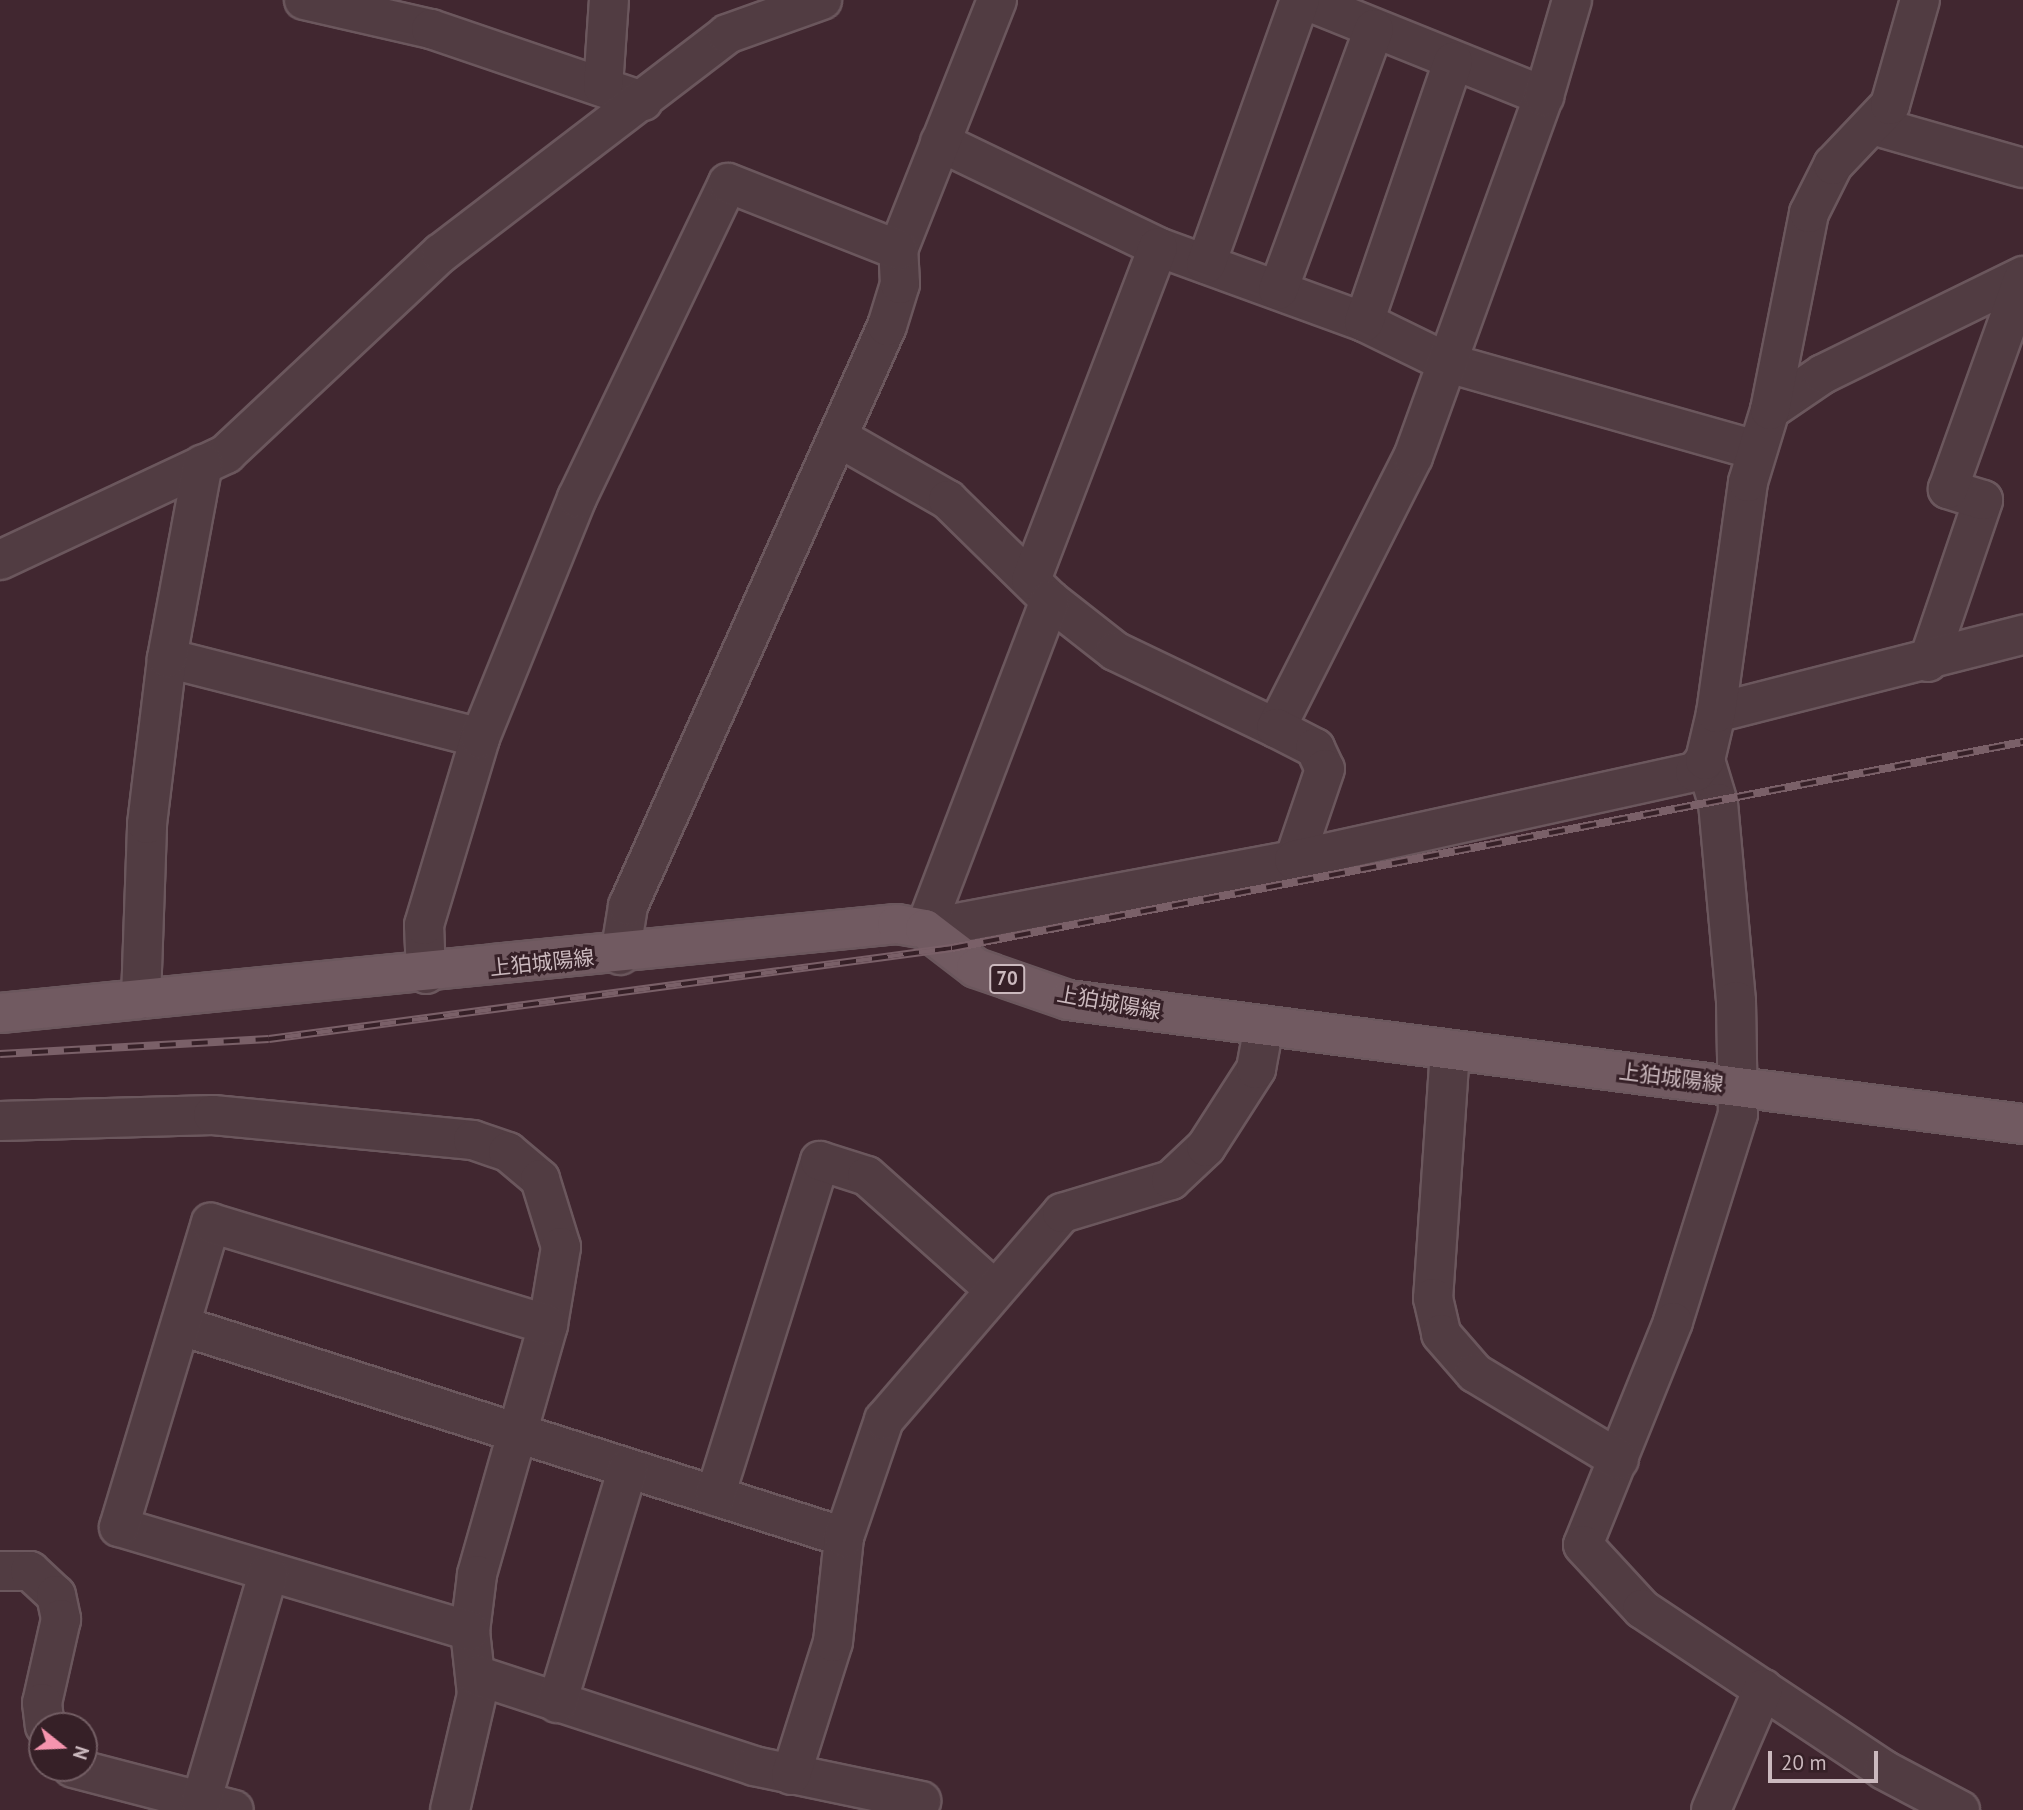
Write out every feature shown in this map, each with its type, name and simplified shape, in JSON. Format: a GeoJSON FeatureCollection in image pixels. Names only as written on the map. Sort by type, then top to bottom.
{"type":"FeatureCollection","features":[{"type":"Feature","properties":{"kind":"main road","name":"上狛城陽線"},"geometry":{"type":"LineString","coordinates":[[0,1013],[620,955],[897,925],[925,929],[976,968],[1068,1000],[2023,1124]]}},
{"type":"Feature","properties":{"kind":"street"},"geometry":{"type":"LineString","coordinates":[[603,87],[609,0]]}},
{"type":"Feature","properties":{"kind":"street"},"geometry":{"type":"LineString","coordinates":[[0,560],[203,464],[264,423],[441,253],[643,102],[727,34],[822,0]]}},
{"type":"Feature","properties":{"kind":"street"},"geometry":{"type":"LineString","coordinates":[[620,955],[628,906],[841,439],[900,284],[898,250],[997,0]]}},
{"type":"Feature","properties":{"kind":"street"},"geometry":{"type":"LineString","coordinates":[[1206,264],[1303,0],[1544,96]]}},
{"type":"Feature","properties":{"kind":"street"},"geometry":{"type":"LineString","coordinates":[[1276,728],[1413,457],[1544,96],[1572,0]]}},
{"type":"Feature","properties":{"kind":"street"},"geometry":{"type":"LineString","coordinates":[[1920,0],[1890,105],[1833,165],[1809,213],[1770,410],[1756,450],[1716,713],[1705,760],[1718,803],[1736,1001],[1738,1114],[1619,1460],[1583,1545],[1642,1609],[1884,1770],[1960,1810]]}},
{"type":"Feature","properties":{"kind":"street"},"geometry":{"type":"LineString","coordinates":[[325,3],[435,15],[643,102]]}},
{"type":"Feature","properties":{"kind":"street"},"geometry":{"type":"LineString","coordinates":[[1278,290],[1374,29]]}},
{"type":"Feature","properties":{"kind":"street"},"geometry":{"type":"LineString","coordinates":[[1364,322],[1453,62]]}},
{"type":"Feature","properties":{"kind":"street"},"geometry":{"type":"LineString","coordinates":[[1871,125],[2023,169]]}},
{"type":"Feature","properties":{"kind":"street"},"geometry":{"type":"LineString","coordinates":[[940,142],[1158,247],[1364,322],[1448,363],[1756,450]]}},
{"type":"Feature","properties":{"kind":"street"},"geometry":{"type":"LineString","coordinates":[[426,974],[424,925],[480,738],[577,498],[728,183],[898,250]]}},
{"type":"Feature","properties":{"kind":"street"},"geometry":{"type":"LineString","coordinates":[[1158,247],[925,929],[1294,860],[1679,780],[1705,760]]}},
{"type":"Feature","properties":{"kind":"street"},"geometry":{"type":"LineString","coordinates":[[1770,410],[1823,374],[2023,278]]}},
{"type":"Feature","properties":{"kind":"street"},"geometry":{"type":"LineString","coordinates":[[1928,662],[1983,500],[1948,489],[2023,278]]}},
{"type":"Feature","properties":{"kind":"street"},"geometry":{"type":"LineString","coordinates":[[841,439],[948,500],[1041,590],[1115,651],[1315,748],[1325,769],[1294,860]]}},
{"type":"Feature","properties":{"kind":"street"},"geometry":{"type":"LineString","coordinates":[[141,999],[147,824],[167,658],[203,464]]}},
{"type":"Feature","properties":{"kind":"street"},"geometry":{"type":"LineString","coordinates":[[1716,713],[1928,662],[2023,635]]}},
{"type":"Feature","properties":{"kind":"street"},"geometry":{"type":"LineString","coordinates":[[167,658],[480,738]]}},
{"type":"Feature","properties":{"kind":"street"},"geometry":{"type":"LineString","coordinates":[[791,1775],[833,1642],[844,1537],[884,1420],[1062,1213],[1171,1180],[1206,1147],[1256,1069],[1264,1026]]}},
{"type":"Feature","properties":{"kind":"street"},"geometry":{"type":"LineString","coordinates":[[1450,1049],[1433,1298],[1441,1334],[1475,1373],[1619,1460]]}},
{"type":"Feature","properties":{"kind":"street"},"geometry":{"type":"LineString","coordinates":[[0,1121],[213,1115],[491,1145],[534,1171],[550,1195],[561,1247],[548,1325],[477,1575],[470,1631],[476,1675],[450,1810]]}},
{"type":"Feature","properties":{"kind":"street"},"geometry":{"type":"LineString","coordinates":[[715,1496],[820,1161],[867,1176],[994,1289]]}},
{"type":"Feature","properties":{"kind":"street"},"geometry":{"type":"LineString","coordinates":[[470,1631],[268,1574],[119,1527],[211,1223],[548,1325]]}},
{"type":"Feature","properties":{"kind":"street"},"geometry":{"type":"LineString","coordinates":[[182,1326],[517,1430],[844,1537]]}},
{"type":"Feature","properties":{"kind":"street"},"geometry":{"type":"LineString","coordinates":[[557,1703],[628,1468]]}},
{"type":"Feature","properties":{"kind":"street"},"geometry":{"type":"LineString","coordinates":[[0,1571],[30,1571],[56,1595],[61,1619],[42,1703],[43,1712]]}},
{"type":"Feature","properties":{"kind":"street"},"geometry":{"type":"LineString","coordinates":[[98,1775],[217,1806],[268,1574]]}},
{"type":"Feature","properties":{"kind":"street"},"geometry":{"type":"LineString","coordinates":[[476,1675],[557,1703],[791,1775],[921,1801]]}},
{"type":"Feature","properties":{"kind":"street"},"geometry":{"type":"LineString","coordinates":[[1711,1810],[1763,1689]]}},
{"type":"Feature","properties":{"kind":"railway"},"geometry":{"type":"LineString","coordinates":[[0,1054],[269,1039],[952,948],[2023,742]]}}]}
